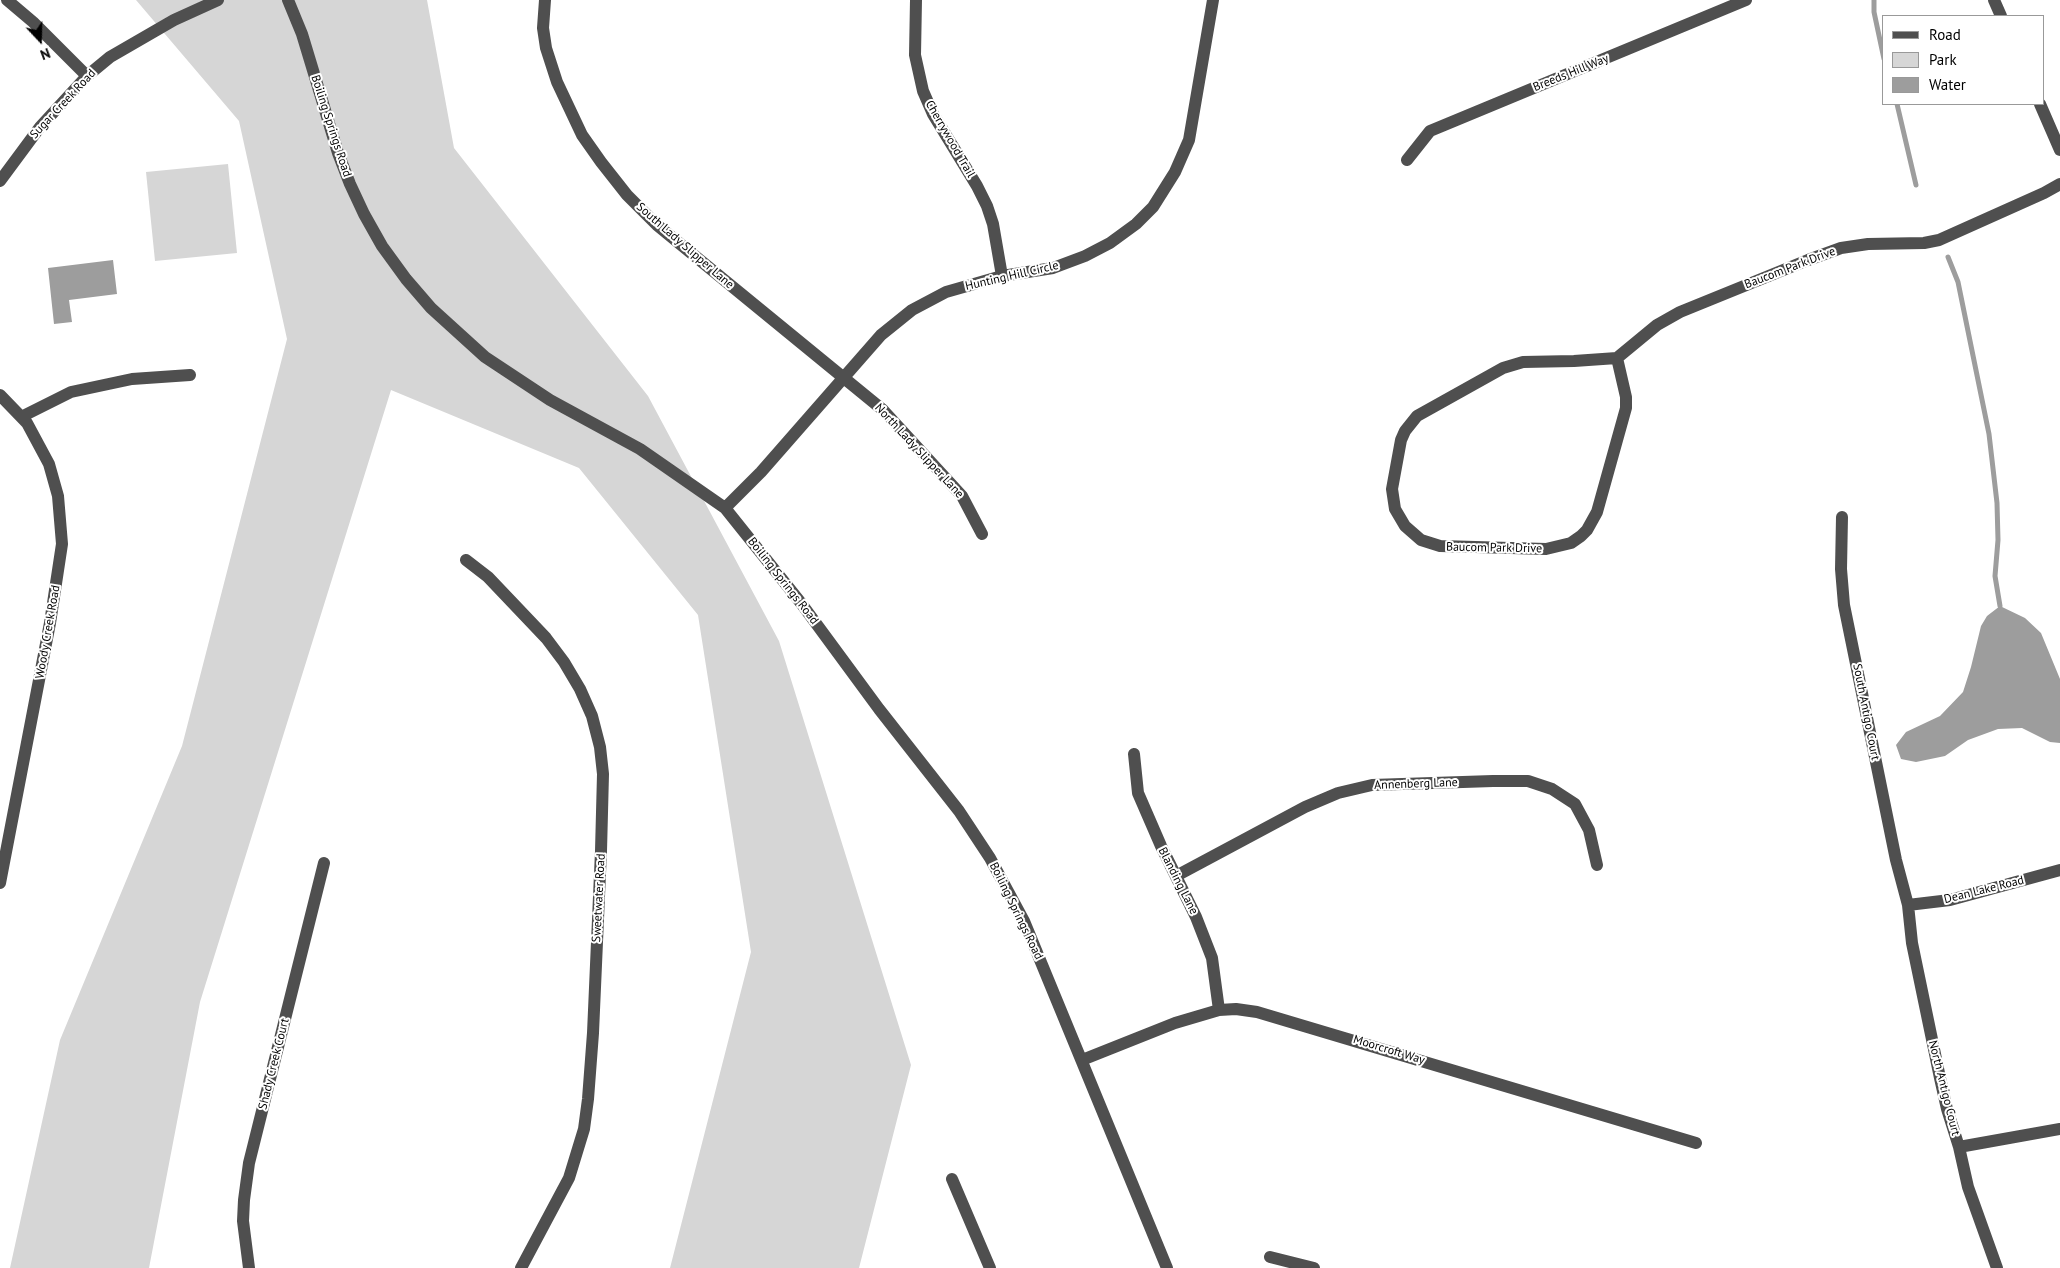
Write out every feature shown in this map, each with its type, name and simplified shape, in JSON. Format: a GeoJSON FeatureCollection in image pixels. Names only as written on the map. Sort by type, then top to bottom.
{"type":"FeatureCollection","features":[{"type":"Feature","properties":{"kind":"street"},"geometry":{"type":"LineString","coordinates":[[7,0],[33,22],[86,76]]}},
{"type":"Feature","properties":{"kind":"street","name":"Sugar Creek Road"},"geometry":{"type":"LineString","coordinates":[[0,181],[40,127],[86,76],[110,57],[174,20],[218,0]]}},
{"type":"Feature","properties":{"kind":"street","name":"Boiling Springs Road"},"geometry":{"type":"LineString","coordinates":[[288,0],[302,34],[338,153],[350,184],[382,246],[412,286],[431,308],[458,334],[505,371],[550,400],[640,449],[725,508],[802,603],[879,709],[958,811],[990,858],[1024,922],[1167,1268]]}},
{"type":"Feature","properties":{"kind":"street","name":"South Lady Slipper Lane"},"geometry":{"type":"LineString","coordinates":[[545,0],[543,28],[546,48],[557,82],[578,126],[600,162],[627,195],[657,224],[843,377]]}},
{"type":"Feature","properties":{"kind":"street","name":"Cherrywood Trail"},"geometry":{"type":"LineString","coordinates":[[916,0],[915,55],[923,91],[933,114],[987,206],[993,224],[1002,276]]}},
{"type":"Feature","properties":{"kind":"street","name":"Hunting Hill Circle"},"geometry":{"type":"LineString","coordinates":[[725,508],[762,472],[881,335],[912,310],[946,292],[1002,276],[1053,268],[1085,256],[1110,243],[1136,224],[1153,207],[1175,172],[1189,140],[1213,0]]}},
{"type":"Feature","properties":{"kind":"street","name":"Breeds Hill Way"},"geometry":{"type":"LineString","coordinates":[[1408,160],[1430,131],[1746,0]]}},
{"type":"Feature","properties":{"kind":"street"},"geometry":{"type":"LineString","coordinates":[[1994,0],[2001,15]]}},
{"type":"Feature","properties":{"kind":"street"},"geometry":{"type":"LineString","coordinates":[[2040,105],[2060,150]]}},
{"type":"Feature","properties":{"kind":"street","name":"Baucom Park Drive"},"geometry":{"type":"LineString","coordinates":[[1617,358],[1626,396],[1626,408],[1597,512],[1587,530],[1581,536],[1571,543],[1546,549],[1440,546],[1421,540],[1405,526],[1395,508],[1392,489],[1401,440],[1405,431],[1417,416],[1503,368],[1523,362],[1617,358],[1651,330],[1680,312],[1808,260],[1840,248],[1868,244],[1924,243],[1939,240],[2060,184]]}},
{"type":"Feature","properties":{"kind":"street"},"geometry":{"type":"LineString","coordinates":[[21,417],[71,392],[132,379],[190,376]]}},
{"type":"Feature","properties":{"kind":"street","name":"North Lady Slipper Lane"},"geometry":{"type":"LineString","coordinates":[[843,377],[883,410],[962,496],[982,534]]}},
{"type":"Feature","properties":{"kind":"street","name":"Woody Creek Road"},"geometry":{"type":"LineString","coordinates":[[0,395],[21,417],[35,436],[54,480],[61,514],[62,544],[50,624],[0,883]]}},
{"type":"Feature","properties":{"kind":"street","name":"South Antigo Court"},"geometry":{"type":"LineString","coordinates":[[1842,517],[1841,569],[1844,605],[1896,860],[1908,905]]}},
{"type":"Feature","properties":{"kind":"street","name":"Sweetwater Road"},"geometry":{"type":"LineString","coordinates":[[466,560],[488,577],[546,638],[564,662],[580,689],[592,716],[600,747],[603,774],[602,851],[593,1033],[584,1129],[569,1178],[521,1268]]}},
{"type":"Feature","properties":{"kind":"street","name":"Blanding Lane"},"geometry":{"type":"LineString","coordinates":[[1134,754],[1138,793],[1161,846],[1196,917],[1212,958],[1219,1010]]}},
{"type":"Feature","properties":{"kind":"street","name":"Annenberg Lane"},"geometry":{"type":"LineString","coordinates":[[1176,876],[1305,808],[1338,793],[1372,785],[1493,781],[1528,782],[1552,789],[1575,804],[1588,830],[1597,865]]}},
{"type":"Feature","properties":{"kind":"street","name":"Shady Creek Court"},"geometry":{"type":"LineString","coordinates":[[249,1268],[243,1236],[244,1200],[249,1163],[324,863]]}},
{"type":"Feature","properties":{"kind":"street","name":"Dean Lake Road"},"geometry":{"type":"LineString","coordinates":[[1908,905],[1950,900],[2060,870]]}},
{"type":"Feature","properties":{"kind":"street","name":"North Antigo Court"},"geometry":{"type":"LineString","coordinates":[[1908,905],[1912,944],[1947,1109],[1960,1147],[1968,1187],[1996,1268]]}},
{"type":"Feature","properties":{"kind":"street","name":"Moorcroft Way"},"geometry":{"type":"LineString","coordinates":[[1082,1060],[1175,1023],[1219,1010],[1236,1009],[1257,1012],[1696,1143]]}},
{"type":"Feature","properties":{"kind":"street"},"geometry":{"type":"LineString","coordinates":[[1960,1147],[2060,1129]]}},
{"type":"Feature","properties":{"kind":"street"},"geometry":{"type":"LineString","coordinates":[[952,1179],[990,1268]]}},
{"type":"Feature","properties":{"kind":"street"},"geometry":{"type":"LineString","coordinates":[[1270,1257],[1314,1268]]}},
{"type":"Feature","properties":{"kind":"green space"},"geometry":{"type":"Polygon","coordinates":[[[136,0],[427,0],[454,148],[648,396],[779,641],[911,1065],[859,1268],[670,1268],[751,952],[698,615],[579,468],[391,390],[200,1002],[149,1268],[10,1268],[60,1040],[182,746],[287,339],[239,121],[136,0]]]}},
{"type":"Feature","properties":{"kind":"green space"},"geometry":{"type":"Polygon","coordinates":[[[228,164],[237,253],[155,261],[146,172],[228,164]]]}},
{"type":"Feature","properties":{"kind":"water"},"geometry":{"type":"Polygon","coordinates":[[[113,260],[117,294],[69,300],[72,322],[54,324],[48,268],[113,260]]]}},
{"type":"Feature","properties":{"kind":"water"},"geometry":{"type":"Polygon","coordinates":[[[2000,606],[2025,618],[2041,633],[2060,679],[2060,743],[2050,742],[2022,728],[1998,729],[1968,740],[1945,756],[1916,762],[1901,759],[1896,745],[1906,732],[1940,716],[1963,692],[1981,626],[1987,616],[2000,606]]]}},
{"type":"Feature","properties":{"kind":"waterway"},"geometry":{"type":"LineString","coordinates":[[1874,0],[1874,12],[1882,50]]}},
{"type":"Feature","properties":{"kind":"waterway"},"geometry":{"type":"LineString","coordinates":[[1897,105],[1916,185]]}},
{"type":"Feature","properties":{"kind":"waterway"},"geometry":{"type":"LineString","coordinates":[[1948,257],[1958,282],[1989,434],[1997,503],[1998,540],[1995,576],[2000,606]]}}]}
